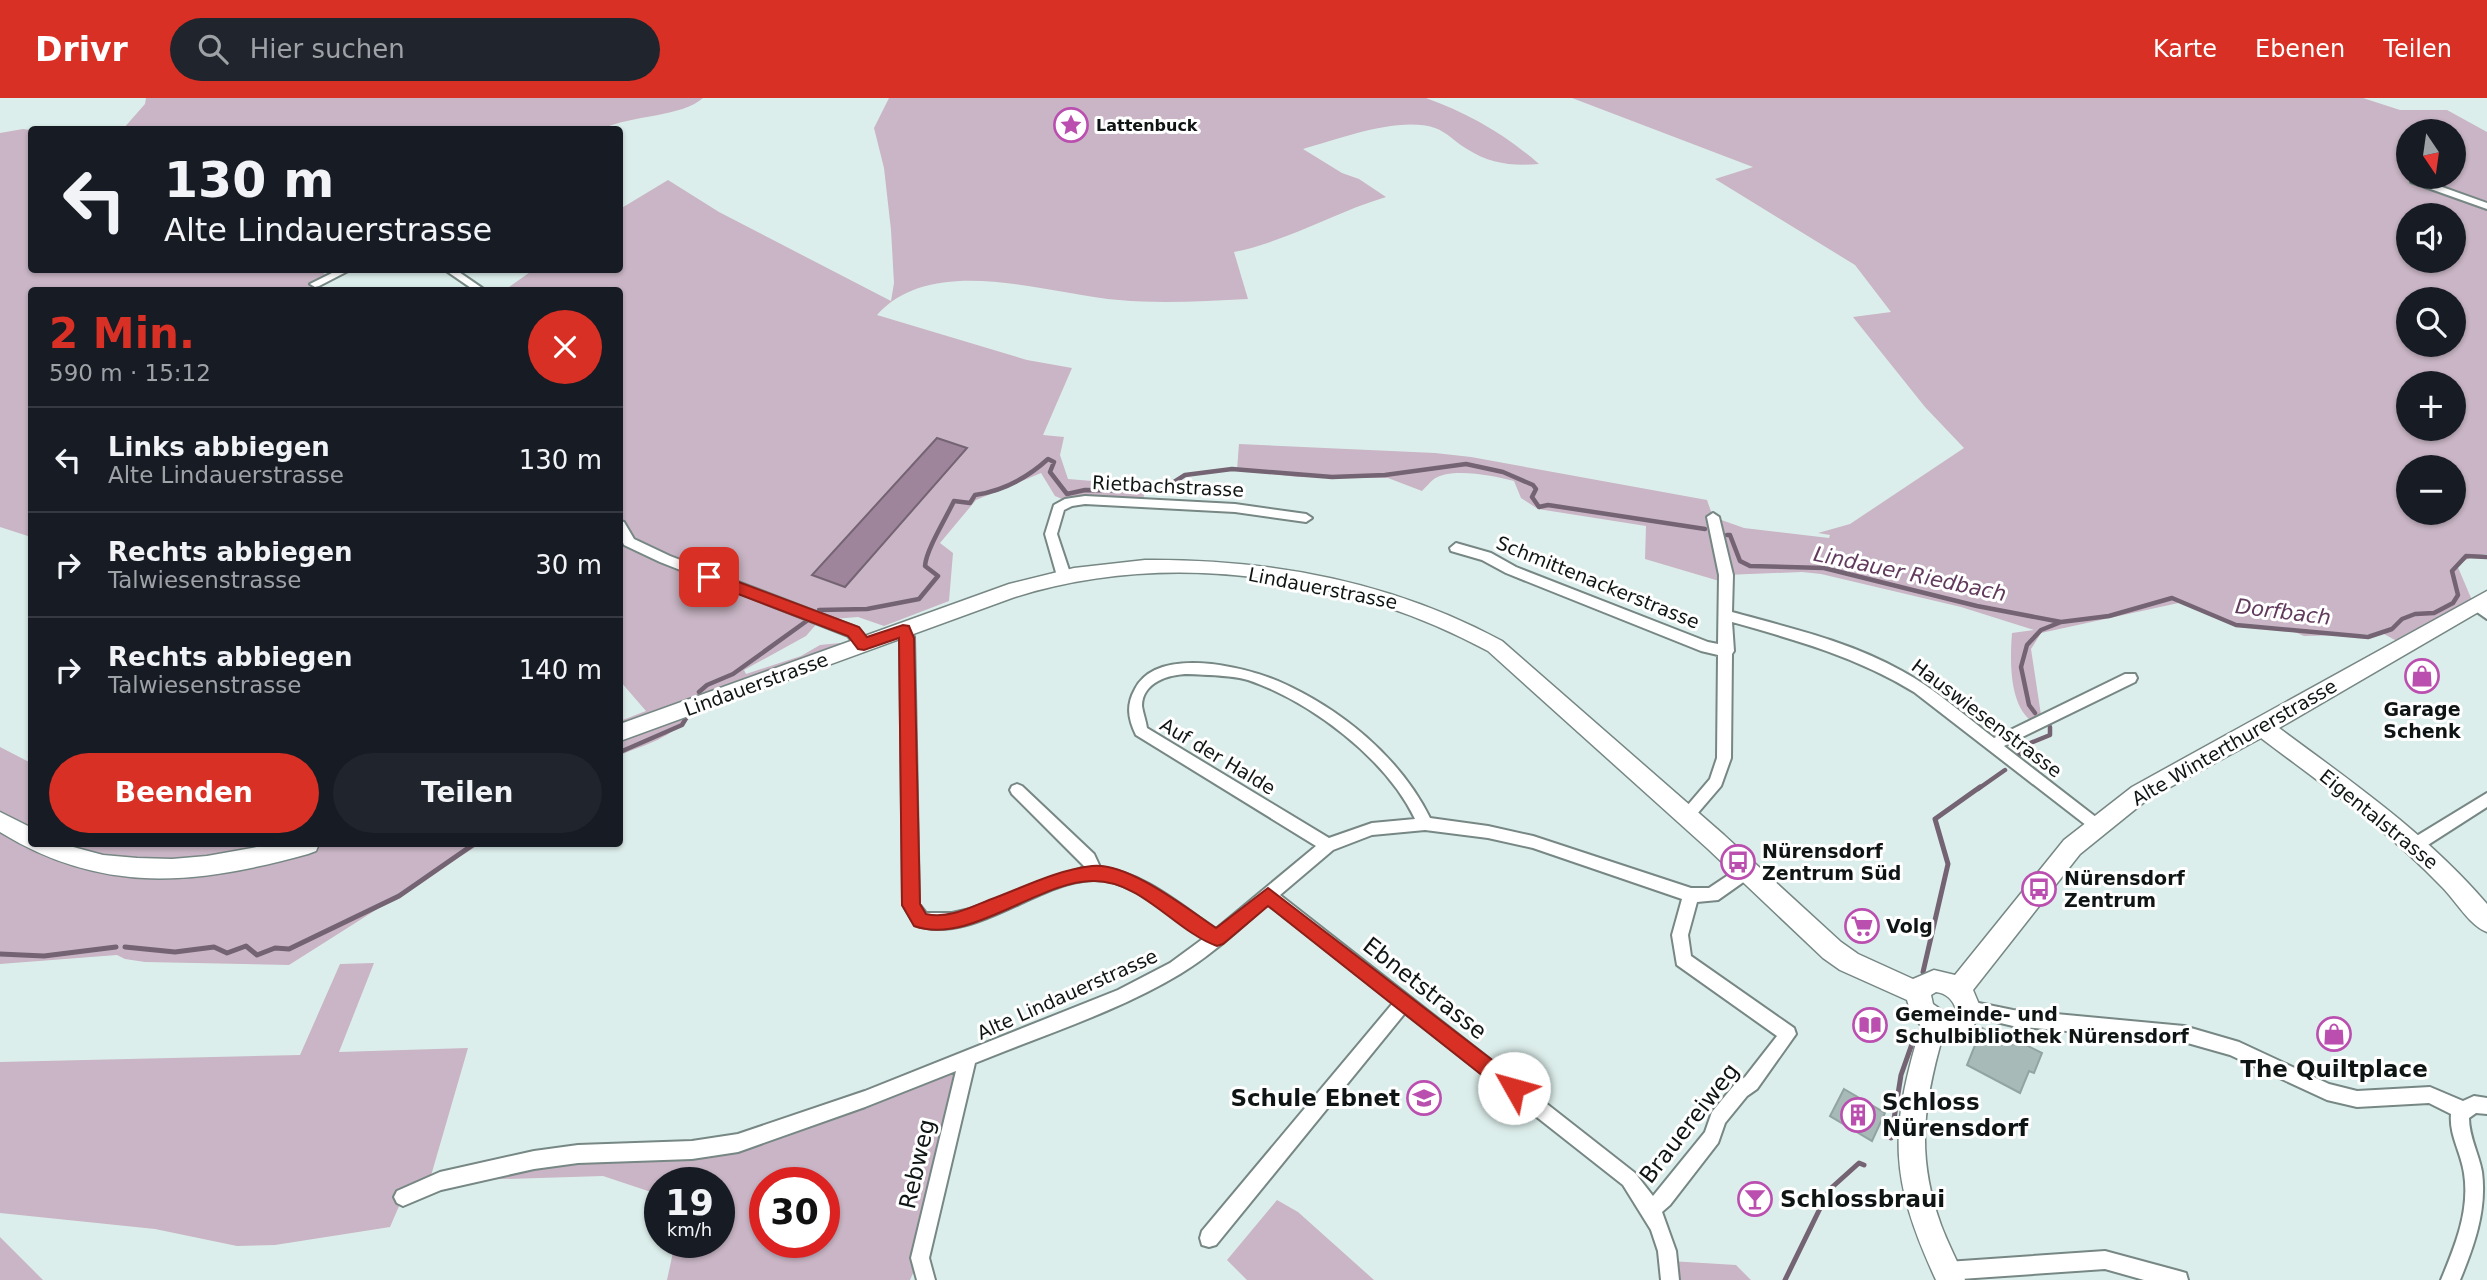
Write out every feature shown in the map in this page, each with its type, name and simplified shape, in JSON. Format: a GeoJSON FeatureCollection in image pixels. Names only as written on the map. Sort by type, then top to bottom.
{"type":"FeatureCollection","features":[{"type":"Feature","properties":{"kind":"street"},"geometry":{"type":"LineString","coordinates":[[2439,189],[2487,206]]}},
{"type":"Feature","properties":{"kind":"street"},"geometry":{"type":"LineString","coordinates":[[315,284],[339,273]]}},
{"type":"Feature","properties":{"kind":"street"},"geometry":{"type":"LineString","coordinates":[[454,273],[476,287]]}},
{"type":"Feature","properties":{"kind":"street","name":"Rietbachstrasse"},"geometry":{"type":"LineString","coordinates":[[1064,576],[1051,534],[1058,508],[1069,502],[1085,500],[1235,508],[1306,517]]}},
{"type":"Feature","properties":{"kind":"street"},"geometry":{"type":"LineString","coordinates":[[1686,817],[1716,782],[1724,758],[1726,575],[1713,517]]}},
{"type":"Feature","properties":{"kind":"street"},"geometry":{"type":"LineString","coordinates":[[623,531],[629,542],[677,564],[853,632],[864,645]]}},
{"type":"Feature","properties":{"kind":"street","name":"Schmittenackerstrasse"},"geometry":{"type":"LineString","coordinates":[[1456,548],[1486,556],[1511,570],[1706,647],[1727,651]]}},
{"type":"Feature","properties":{"kind":"street","name":"Lindauerstrasse"},"geometry":{"type":"LineString","coordinates":[[623,732],[1005,593],[1064,576],[1143,567],[1220,569],[1338,587],[1412,606],[1473,632],[1495,646],[1832,950],[1849,962],[1918,993]]}},
{"type":"Feature","properties":{"kind":"street","name":"Alte Winterthurerstrasse"},"geometry":{"type":"LineString","coordinates":[[1964,999],[2054,866],[2096,825],[2140,793],[2483,606]]}},
{"type":"Feature","properties":{"kind":"street","name":"Hauswiesenstrasse"},"geometry":{"type":"LineString","coordinates":[[1727,617],[1855,652],[1891,669],[2096,825]]}},
{"type":"Feature","properties":{"kind":"street"},"geometry":{"type":"LineString","coordinates":[[903,630],[906,638],[911,905],[921,920],[935,924],[957,920],[1068,878],[1095,873],[1133,883],[1217,938]]}},
{"type":"Feature","properties":{"kind":"street","name":"Auf der Halde"},"geometry":{"type":"LineString","coordinates":[[1328,845],[1141,732],[1135,704],[1146,682],[1166,670],[1190,668],[1251,676],[1314,706],[1362,741],[1384,763],[1419,806],[1426,824]]}},
{"type":"Feature","properties":{"kind":"street"},"geometry":{"type":"LineString","coordinates":[[1993,745],[2130,678]]}},
{"type":"Feature","properties":{"kind":"street","name":"Eigentalstrasse"},"geometry":{"type":"LineString","coordinates":[[2262,727],[2415,845],[2449,877],[2487,921]]}},
{"type":"Feature","properties":{"kind":"street"},"geometry":{"type":"LineString","coordinates":[[1017,790],[1089,859],[1095,873]]}},
{"type":"Feature","properties":{"kind":"street"},"geometry":{"type":"LineString","coordinates":[[2415,845],[2487,799]]}},
{"type":"Feature","properties":{"kind":"street"},"geometry":{"type":"LineString","coordinates":[[0,821],[28,838]]}},
{"type":"Feature","properties":{"kind":"street","name":"Alte Lindauerstrasse"},"geometry":{"type":"LineString","coordinates":[[403,1197],[440,1181],[534,1160],[578,1154],[705,1149],[738,1143],[967,1060],[1124,995],[1176,968],[1217,938],[1328,845],[1372,829],[1426,824],[1488,832],[1533,842],[1691,895]]}},
{"type":"Feature","properties":{"kind":"street"},"geometry":{"type":"LineString","coordinates":[[45,847],[94,863],[160,868],[224,863],[295,847]]}},
{"type":"Feature","properties":{"kind":"street"},"geometry":{"type":"LineString","coordinates":[[1691,895],[1712,895],[1747,871]]}},
{"type":"Feature","properties":{"kind":"street","name":"Ebnetstrasse"},"geometry":{"type":"LineString","coordinates":[[1268,895],[1629,1179],[1652,1208],[1670,1261],[1670,1280]]}},
{"type":"Feature","properties":{"kind":"street","name":"Brauereiweg"},"geometry":{"type":"LineString","coordinates":[[1652,1208],[1664,1199],[1712,1137],[1718,1118],[1741,1090],[1751,1083],[1788,1034],[1683,960],[1680,935],[1691,895]]}},
{"type":"Feature","properties":{"kind":"street"},"geometry":{"type":"LineString","coordinates":[[1964,999],[1966,1018],[1959,1024],[1947,1025],[1935,1021],[1921,1008],[1918,993],[1924,984],[1934,981],[1946,983],[1964,999],[2013,1018],[2184,1034],[2233,1048],[2327,1092],[2357,1099],[2430,1096],[2463,1110]]}},
{"type":"Feature","properties":{"kind":"street"},"geometry":{"type":"LineString","coordinates":[[1209,1238],[1404,1002]]}},
{"type":"Feature","properties":{"kind":"street"},"geometry":{"type":"LineString","coordinates":[[1935,1021],[1910,1132],[1923,1211],[1949,1276],[2105,1259],[2179,1280]]}},
{"type":"Feature","properties":{"kind":"street","name":"Rebweg"},"geometry":{"type":"LineString","coordinates":[[926,1280],[920,1258],[967,1060]]}},
{"type":"Feature","properties":{"kind":"street"},"geometry":{"type":"LineString","coordinates":[[2450,1280],[2469,1237],[2474,1198],[2473,1173],[2460,1124],[2463,1110],[2474,1104],[2487,1106]]}},
{"type":"Feature","properties":{"kind":"shaded area"},"geometry":{"type":"Polygon","coordinates":[[[146,98],[703,98],[682,109],[609,126],[126,126],[145,104],[146,98]]]}},
{"type":"Feature","properties":{"kind":"shaded area"},"geometry":{"type":"Polygon","coordinates":[[[889,98],[1426,98],[1486,126],[1539,164],[1520,165],[1493,161],[1463,147],[1435,128],[1420,125],[1369,130],[1303,149],[1386,197],[1273,241],[1234,252],[1248,299],[1135,301],[1026,285],[959,281],[928,285],[901,296],[877,315],[1027,360],[1072,368],[1043,435],[1064,437],[1060,455],[1068,479],[1141,485],[1145,492],[1142,503],[1069,502],[1055,496],[1041,473],[976,500],[940,543],[953,553],[949,601],[884,626],[858,617],[820,620],[806,636],[744,670],[746,674],[801,656],[820,645],[840,643],[839,654],[688,715],[666,735],[623,754],[623,720],[646,711],[623,684],[623,543],[629,542],[623,531],[623,287],[509,287],[529,273],[623,273],[623,207],[668,180],[719,212],[891,301],[894,283],[891,230],[884,168],[874,128],[889,98]]]}},
{"type":"Feature","properties":{"kind":"shaded area"},"geometry":{"type":"Polygon","coordinates":[[[1572,98],[2363,98],[2400,110],[2447,110],[2463,119],[2396,119],[2396,189],[2466,189],[2466,120],[2487,132],[2487,554],[2473,556],[2457,565],[2474,605],[2404,645],[2384,634],[2304,636],[2290,630],[2236,625],[2183,602],[2041,633],[2031,649],[2041,715],[2030,720],[2018,703],[2012,680],[2011,644],[2012,633],[2034,630],[1961,607],[1821,574],[1802,572],[1726,575],[1726,583],[1645,559],[1646,526],[1538,509],[1521,498],[1514,481],[1496,477],[1462,473],[1442,475],[1422,491],[1388,478],[1298,477],[1237,470],[1239,444],[1471,457],[1707,500],[1713,517],[1744,528],[1829,538],[1830,535],[1818,533],[1850,524],[1964,448],[1925,407],[1853,317],[1891,312],[1855,265],[1715,179],[1753,167],[1572,98]]]}},
{"type":"Feature","properties":{"kind":"shaded area"},"geometry":{"type":"Polygon","coordinates":[[[28,130],[28,273],[323,273],[328,276],[314,287],[28,287],[28,536],[0,527],[0,133],[28,130]]]}},
{"type":"Feature","properties":{"kind":"shaded area"},"geometry":{"type":"Polygon","coordinates":[[[937,438],[967,448],[845,587],[812,575],[937,438]]]}},
{"type":"Feature","properties":{"kind":"shaded area"},"geometry":{"type":"Polygon","coordinates":[[[0,747],[28,761],[28,847],[475,847],[289,965],[145,962],[117,955],[0,964],[0,747]]]}},
{"type":"Feature","properties":{"kind":"shaded area"},"geometry":{"type":"Polygon","coordinates":[[[374,963],[339,1052],[468,1048],[428,1186],[403,1197],[390,1227],[275,1245],[237,1246],[155,1229],[0,1213],[0,1062],[300,1055],[340,964],[374,963]]]}},
{"type":"Feature","properties":{"kind":"shaded area"},"geometry":{"type":"Polygon","coordinates":[[[967,1060],[920,1258],[910,1280],[667,1280],[672,1258],[735,1258],[735,1167],[644,1167],[644,1190],[603,1176],[440,1181],[480,1171],[692,1150],[967,1060]]]}},
{"type":"Feature","properties":{"kind":"shaded area"},"geometry":{"type":"Polygon","coordinates":[[[1277,1200],[1298,1212],[1374,1280],[1247,1280],[1227,1260],[1277,1200]]]}},
{"type":"Feature","properties":{"kind":"shaded area"},"geometry":{"type":"Polygon","coordinates":[[[0,1237],[43,1280],[0,1280],[0,1237]]]}},
{"type":"Feature","properties":{"kind":"shaded area"},"geometry":{"type":"Polygon","coordinates":[[[1670,1261],[1736,1265],[1751,1280],[1670,1280],[1670,1261]]]}},
{"type":"Feature","properties":{"kind":"building"},"geometry":{"type":"Polygon","coordinates":[[[1982,1028],[2012,1044],[2014,1039],[2042,1053],[2034,1073],[2029,1071],[2020,1093],[1967,1065],[1982,1028]]]}},
{"type":"Feature","properties":{"kind":"building","name":"Schloss Nürensdorf"},"geometry":{"type":"Polygon","coordinates":[[[1844,1089],[1885,1113],[1872,1141],[1830,1116],[1844,1089]]]}},
{"type":"Feature","properties":{"kind":"waterway","name":"Lindauer Riedbach"},"geometry":{"type":"LineString","coordinates":[[819,610],[867,609],[919,599],[938,576],[925,566],[926,559],[954,501],[970,503],[975,495],[1014,483],[1048,459],[1054,462],[1050,472],[1067,494],[1085,490],[1160,491],[1185,475],[1232,469],[1332,477],[1385,475],[1466,464],[1503,472],[1533,485],[1536,489],[1532,497],[1539,507],[1548,505],[1705,529]]}},
{"type":"Feature","properties":{"kind":"waterway","name":"Lindauer Riedbach"},"geometry":{"type":"LineString","coordinates":[[1727,535],[1730,535],[1740,561],[1750,566],[1824,568],[1977,606],[2061,622]]}},
{"type":"Feature","properties":{"kind":"waterway","name":"Dorfbach"},"geometry":{"type":"LineString","coordinates":[[2061,622],[2109,616],[2172,598],[2236,625],[2368,637],[2392,629],[2402,619],[2415,614],[2434,613],[2453,603],[2458,595],[2452,571],[2466,556],[2487,557]]}},
{"type":"Feature","properties":{"kind":"waterway","name":"Lindauer Riedbach"},"geometry":{"type":"LineString","coordinates":[[699,692],[707,685],[733,674],[808,620]]}},
{"type":"Feature","properties":{"kind":"waterway","name":"Dorfbach"},"geometry":{"type":"LineString","coordinates":[[2035,713],[2029,705],[2021,667],[2027,645],[2041,630],[2061,622]]}},
{"type":"Feature","properties":{"kind":"waterway","name":"Lindauer Riedbach"},"geometry":{"type":"LineString","coordinates":[[623,751],[682,725],[688,715]]}},
{"type":"Feature","properties":{"kind":"waterway","name":"Dorfbach"},"geometry":{"type":"LineString","coordinates":[[2019,755],[2028,744],[2050,735],[2050,727]]}},
{"type":"Feature","properties":{"kind":"waterway","name":"Dorfbach"},"geometry":{"type":"LineString","coordinates":[[1978,789],[2005,770]]}},
{"type":"Feature","properties":{"kind":"waterway","name":"Dorfbach"},"geometry":{"type":"LineString","coordinates":[[1923,972],[1948,864],[1935,819],[1980,787]]}},
{"type":"Feature","properties":{"kind":"waterway","name":"Lindauer Riedbach"},"geometry":{"type":"LineString","coordinates":[[125,947],[175,952],[214,947],[227,953],[246,946],[257,955],[275,948],[289,949],[399,896],[470,847]]}},
{"type":"Feature","properties":{"kind":"waterway","name":"Lindauer Riedbach"},"geometry":{"type":"LineString","coordinates":[[0,954],[44,956],[116,947]]}},
{"type":"Feature","properties":{"kind":"waterway","name":"Dorfbach"},"geometry":{"type":"LineString","coordinates":[[1891,1138],[1901,1075],[1913,1041]]}},
{"type":"Feature","properties":{"kind":"waterway","name":"Dorfbach"},"geometry":{"type":"LineString","coordinates":[[1785,1280],[1829,1190],[1859,1163],[1864,1165]]}},
{"type":"Feature","properties":{"kind":"place","name":"Lattenbuck"},"geometry":{"type":"Point","coordinates":[1071,125]}},
{"type":"Feature","properties":{"kind":"place","name":"Garage Schenk"},"geometry":{"type":"Point","coordinates":[2422,676]}},
{"type":"Feature","properties":{"kind":"place","name":"Nürensdorf Zentrum Süd"},"geometry":{"type":"Point","coordinates":[1738,862]}},
{"type":"Feature","properties":{"kind":"place","name":"Nürensdorf Zentrum"},"geometry":{"type":"Point","coordinates":[2039,889]}},
{"type":"Feature","properties":{"kind":"place","name":"Volg"},"geometry":{"type":"Point","coordinates":[1862,926]}},
{"type":"Feature","properties":{"kind":"place","name":"Gemeinde- und Schulbibliothek Nürensdorf"},"geometry":{"type":"Point","coordinates":[1870,1025]}},
{"type":"Feature","properties":{"kind":"place","name":"The Quiltplace"},"geometry":{"type":"Point","coordinates":[2334,1034]}},
{"type":"Feature","properties":{"kind":"place","name":"Schule Ebnet"},"geometry":{"type":"Point","coordinates":[1424,1098]}},
{"type":"Feature","properties":{"kind":"place","name":"Schloss Nürensdorf"},"geometry":{"type":"Point","coordinates":[1858,1115]}},
{"type":"Feature","properties":{"kind":"place","name":"Schlossbraui"},"geometry":{"type":"Point","coordinates":[1755,1199]}},
{"type":"Feature","properties":{"kind":"route"},"geometry":{"type":"LineString","coordinates":[[709,577],[853,632],[864,645],[903,630],[906,638],[911,905],[921,920],[935,924],[957,920],[1068,878],[1095,873],[1133,883],[1217,938],[1268,895],[1514,1088]]}}]}
